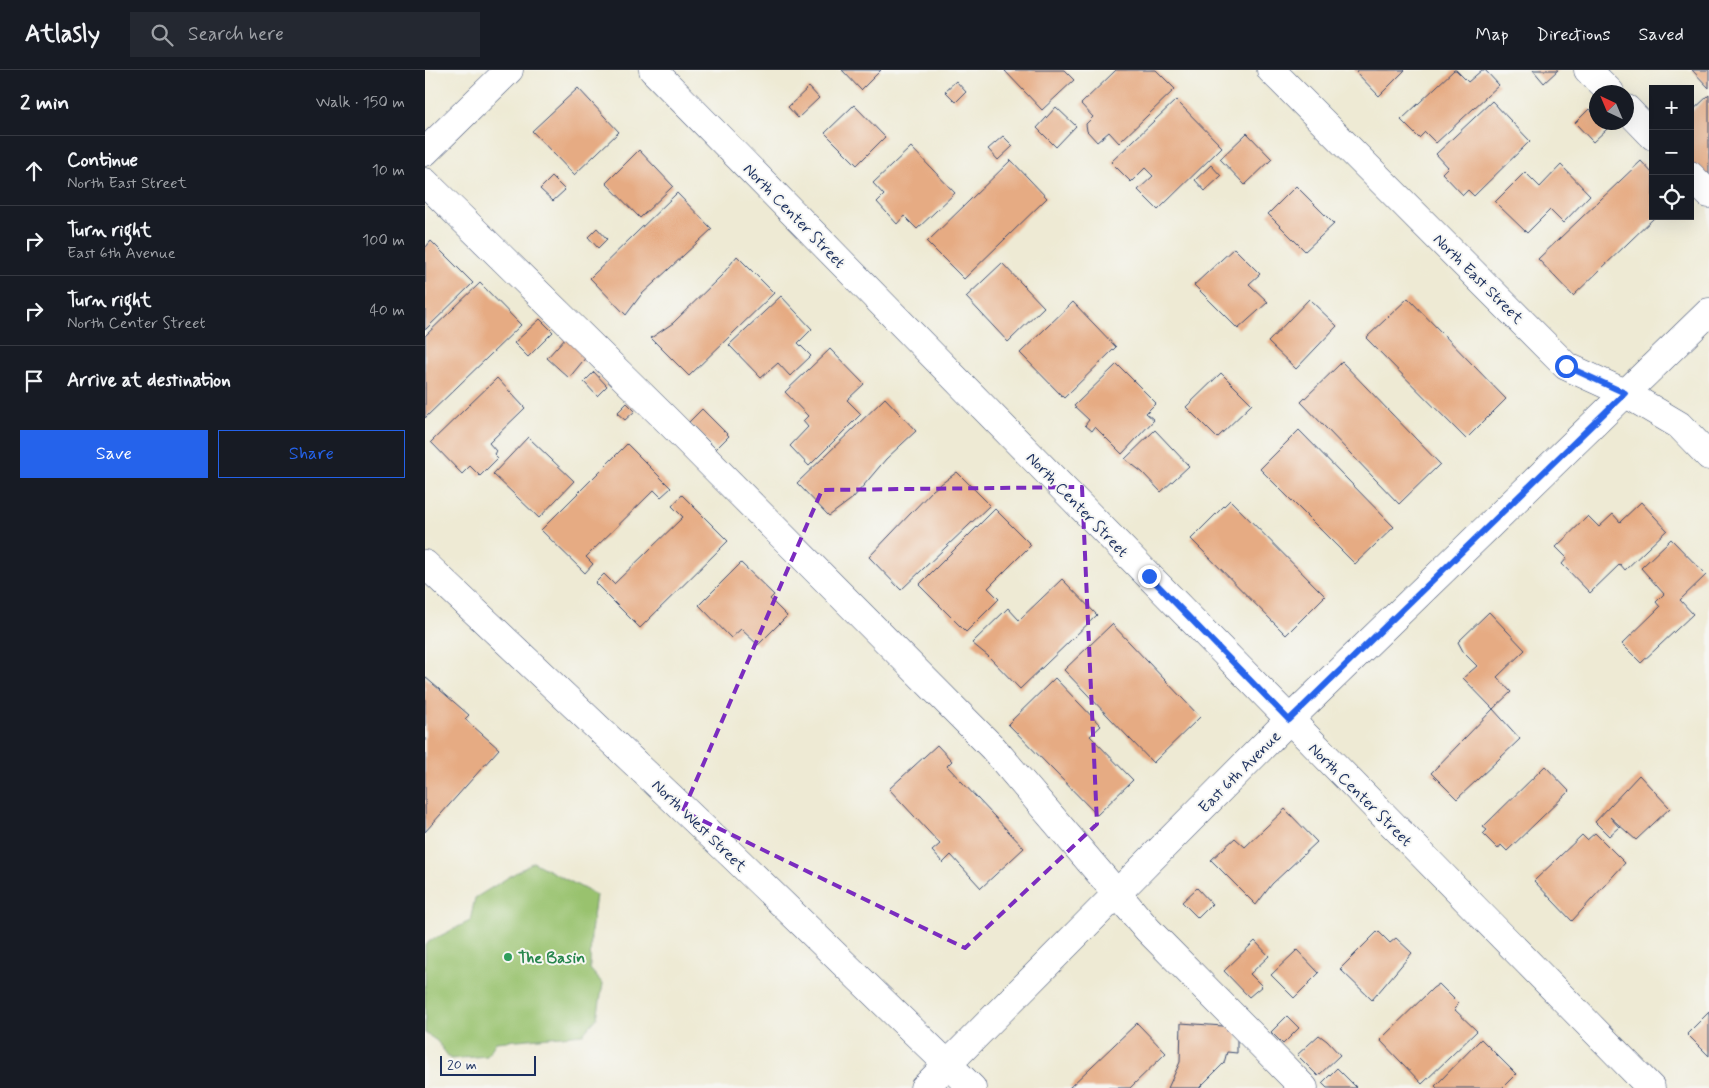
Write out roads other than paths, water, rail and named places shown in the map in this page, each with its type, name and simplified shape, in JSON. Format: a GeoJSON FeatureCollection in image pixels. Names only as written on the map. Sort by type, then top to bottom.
{"type":"FeatureCollection","features":[{"type":"Feature","properties":{"kind":"street"},"geometry":{"type":"LineString","coordinates":[[425,152],[509,70]]}},
{"type":"Feature","properties":{"kind":"street","name":"North Center Street"},"geometry":{"type":"LineString","coordinates":[[653,70],[1651,1088]]}},
{"type":"Feature","properties":{"kind":"street","name":"North East Street"},"geometry":{"type":"LineString","coordinates":[[1271,70],[1566,366],[1625,393],[1679,424],[1709,456]]}},
{"type":"Feature","properties":{"kind":"street"},"geometry":{"type":"LineString","coordinates":[[1588,70],[1603,85]]}},
{"type":"Feature","properties":{"kind":"street"},"geometry":{"type":"LineString","coordinates":[[1634,116],[1649,132]]}},
{"type":"Feature","properties":{"kind":"street"},"geometry":{"type":"LineString","coordinates":[[1691,175],[1709,194]]}},
{"type":"Feature","properties":{"kind":"street"},"geometry":{"type":"LineString","coordinates":[[425,182],[667,420],[993,748],[1148,930],[1304,1088]]}},
{"type":"Feature","properties":{"kind":"street","name":"East 6th Avenue"},"geometry":{"type":"LineString","coordinates":[[924,1088],[1289,720],[1709,312]]}},
{"type":"Feature","properties":{"kind":"street","name":"North West Street"},"geometry":{"type":"LineString","coordinates":[[425,564],[733,856],[972,1088]]}},
{"type":"Feature","properties":{"kind":"place","name":"The Basin"},"geometry":{"type":"Point","coordinates":[508,957]}}]}
